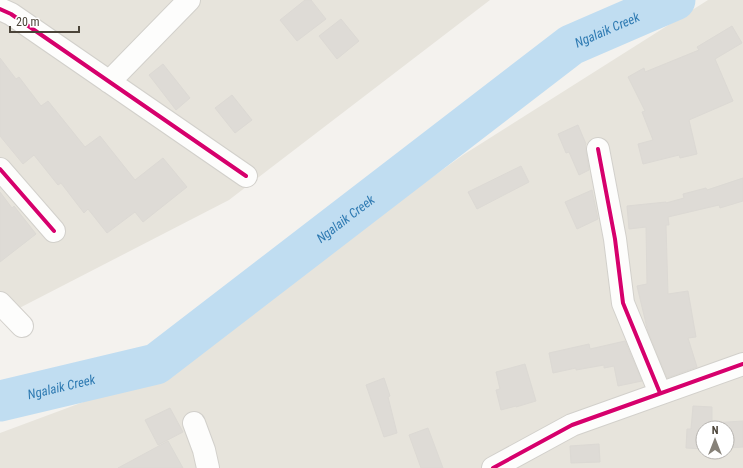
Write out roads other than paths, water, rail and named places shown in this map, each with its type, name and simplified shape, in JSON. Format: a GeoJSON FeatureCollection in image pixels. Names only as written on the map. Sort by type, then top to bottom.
{"type":"FeatureCollection","features":[{"type":"Feature","properties":{"kind":"street"},"geometry":{"type":"LineString","coordinates":[[109,82],[189,0]]}},
{"type":"Feature","properties":{"kind":"street"},"geometry":{"type":"LineString","coordinates":[[4,16],[109,82],[246,176]]}},
{"type":"Feature","properties":{"kind":"street"},"geometry":{"type":"LineString","coordinates":[[598,149],[615,239],[623,303],[660,393]]}},
{"type":"Feature","properties":{"kind":"street"},"geometry":{"type":"LineString","coordinates":[[0,169],[54,231]]}},
{"type":"Feature","properties":{"kind":"street"},"geometry":{"type":"LineString","coordinates":[[0,303],[22,326]]}},
{"type":"Feature","properties":{"kind":"street"},"geometry":{"type":"LineString","coordinates":[[493,468],[572,425],[743,364]]}},
{"type":"Feature","properties":{"kind":"street"},"geometry":{"type":"LineString","coordinates":[[194,424],[204,450],[208,468]]}},
{"type":"Feature","properties":{"kind":"waterway","name":"Ngalaik Creek"},"geometry":{"type":"LineString","coordinates":[[0,401],[156,364],[571,45],[675,0]]}}]}
